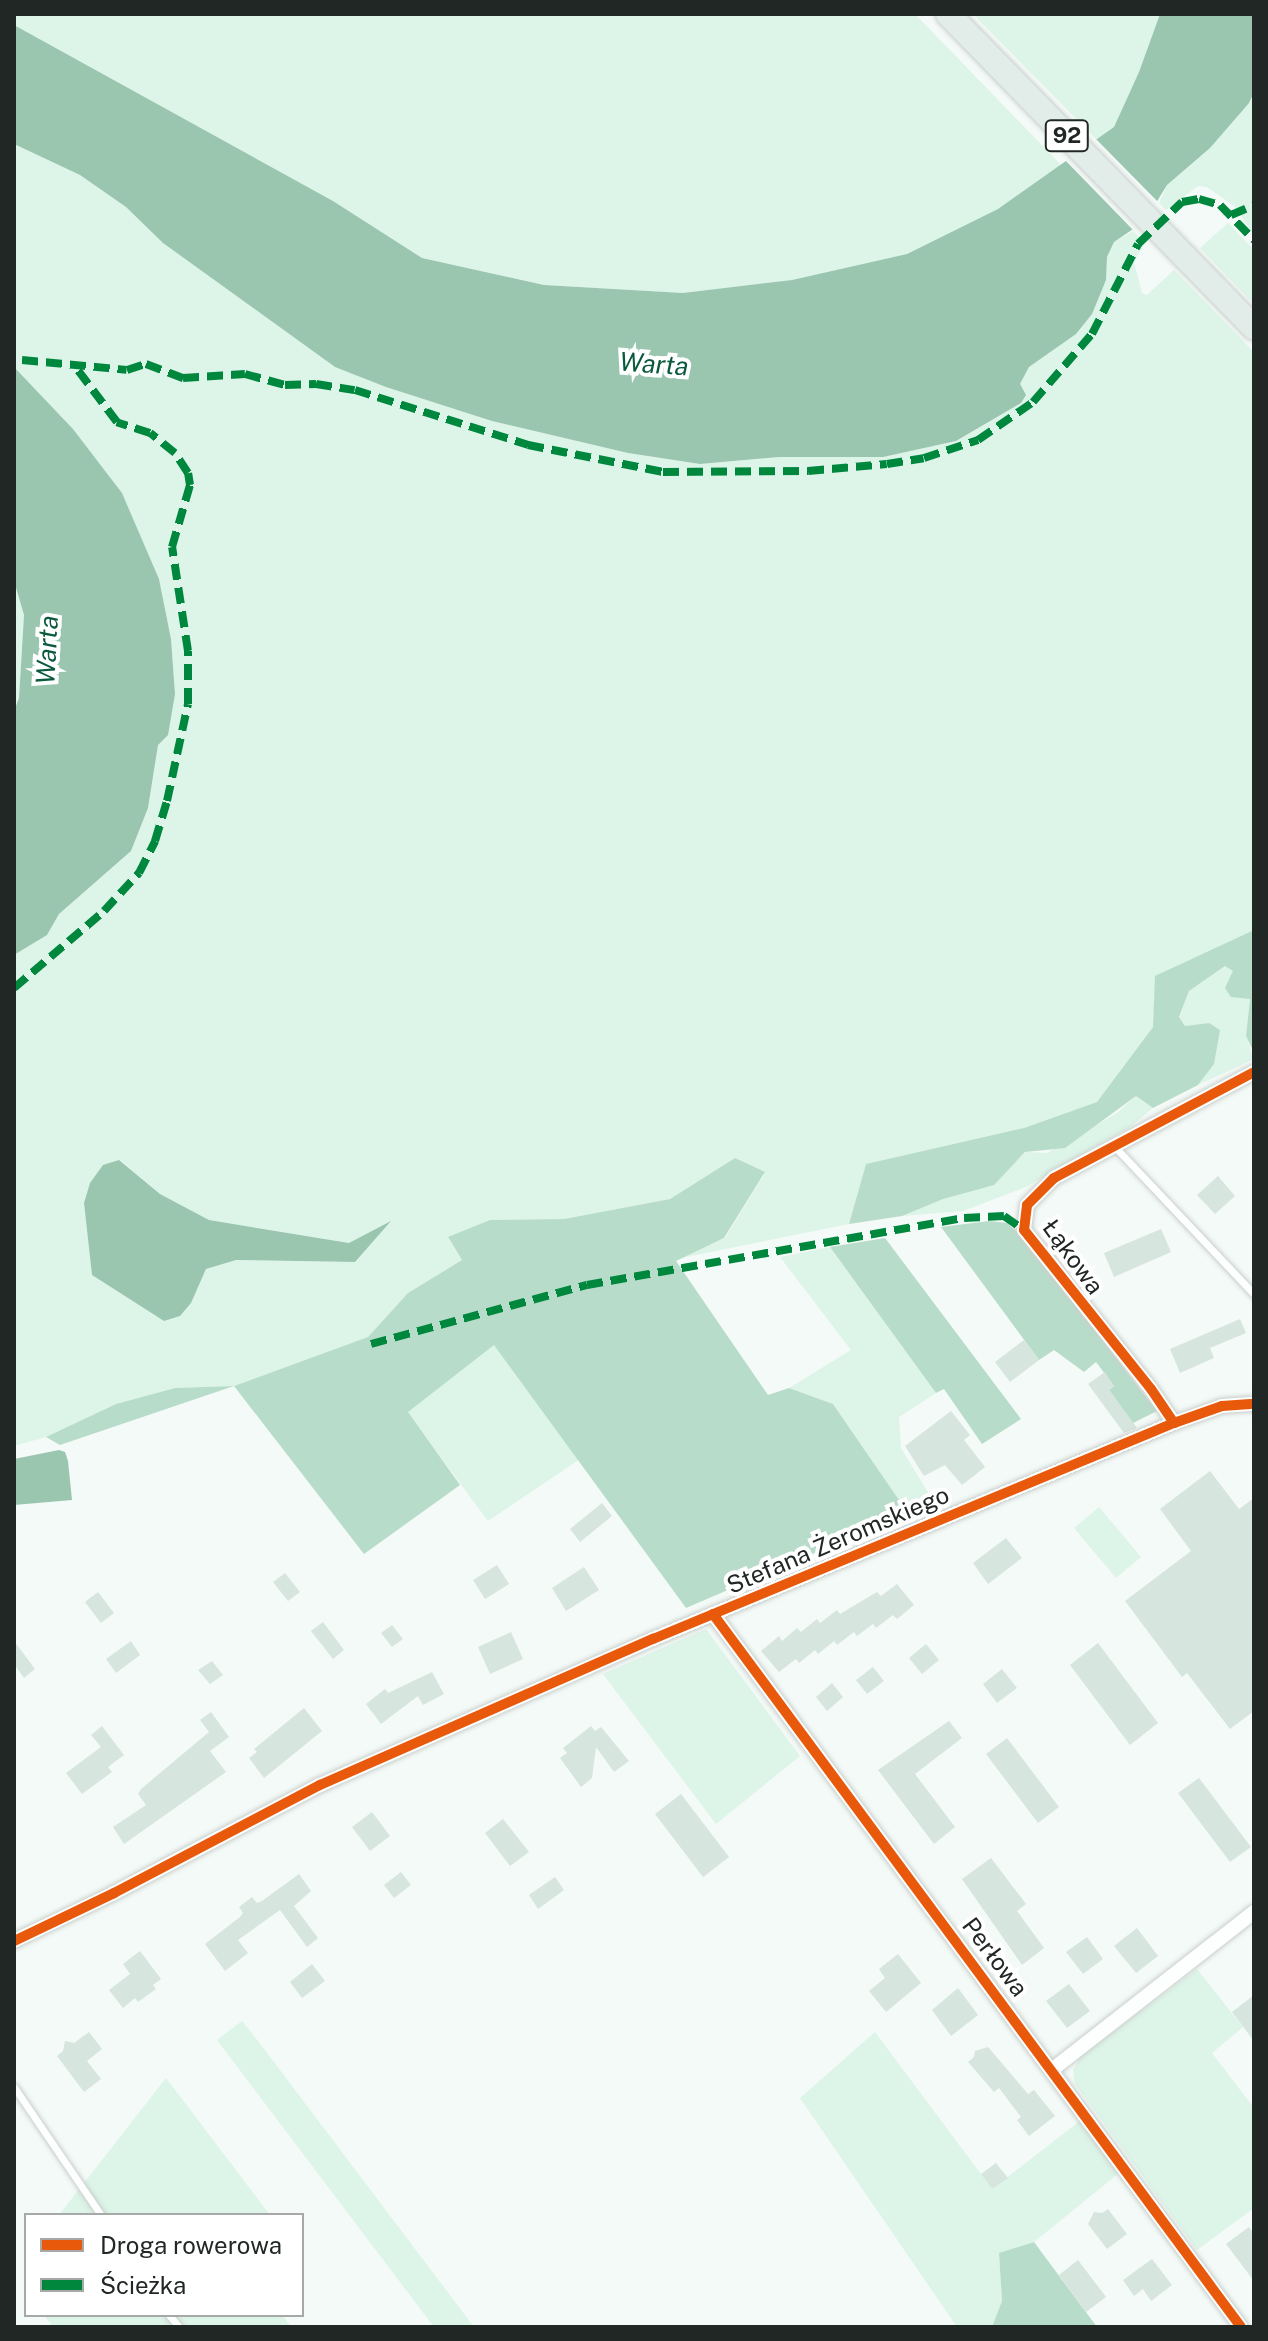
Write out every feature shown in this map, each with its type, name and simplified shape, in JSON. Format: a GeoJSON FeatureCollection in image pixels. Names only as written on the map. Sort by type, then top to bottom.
{"type":"FeatureCollection","features":[{"type":"Feature","properties":{"kind":"main road","name":"92"},"geometry":{"type":"LineString","coordinates":[[948,14],[1254,328]]}},
{"type":"Feature","properties":{"kind":"street","name":"Łąkowa"},"geometry":{"type":"LineString","coordinates":[[1174,1423],[1151,1389],[1024,1230],[1027,1205],[1054,1178],[1254,1072]]}},
{"type":"Feature","properties":{"kind":"street","name":"Stefana Żeromskiego"},"geometry":{"type":"LineString","coordinates":[[14,1941],[114,1893],[320,1785],[713,1614],[1174,1423],[1222,1406],[1254,1404]]}},
{"type":"Feature","properties":{"kind":"street","name":"Perłowa"},"geometry":{"type":"LineString","coordinates":[[713,1614],[1053,2069],[1241,2327]]}},
{"type":"Feature","properties":{"kind":"street"},"geometry":{"type":"LineString","coordinates":[[1053,2069],[1254,1912]]}},
{"type":"Feature","properties":{"kind":"lane"},"geometry":{"type":"LineString","coordinates":[[1113,1145],[1254,1294]]}},
{"type":"Feature","properties":{"kind":"lane"},"geometry":{"type":"LineString","coordinates":[[14,2087],[100,2213]]}},
{"type":"Feature","properties":{"kind":"shaded area"},"geometry":{"type":"Polygon","coordinates":[[[14,14],[915,14],[1062,166],[998,209],[907,254],[792,280],[683,293],[544,285],[422,258],[333,201],[14,25],[14,14]]]}},
{"type":"Feature","properties":{"kind":"shaded area"},"geometry":{"type":"Polygon","coordinates":[[[973,14],[1160,14],[1139,72],[1114,127],[1097,140],[973,14]]]}},
{"type":"Feature","properties":{"kind":"shaded area"},"geometry":{"type":"Polygon","coordinates":[[[1254,92],[1254,235],[1234,206],[1207,187],[1198,186],[1166,210],[1159,203],[1167,185],[1210,148],[1254,92]]]}},
{"type":"Feature","properties":{"kind":"shaded area"},"geometry":{"type":"Polygon","coordinates":[[[14,144],[80,175],[126,207],[163,243],[335,367],[492,421],[628,453],[700,464],[779,457],[882,457],[956,441],[1021,403],[1020,384],[1029,367],[1076,334],[1106,280],[1107,257],[1114,242],[1133,231],[1145,243],[1134,262],[1142,293],[1147,295],[1174,270],[1254,352],[1254,930],[1156,976],[1153,1027],[1097,1102],[1024,1128],[866,1164],[849,1224],[681,1258],[725,1238],[765,1173],[735,1158],[670,1199],[564,1219],[490,1220],[448,1238],[462,1260],[408,1293],[368,1337],[234,1386],[175,1388],[116,1404],[46,1437],[14,1446],[14,955],[47,935],[59,914],[131,851],[148,808],[158,745],[175,694],[171,639],[159,579],[122,493],[73,429],[14,367],[14,144]],[[120,1160],[84,1203],[92,1275],[164,1321],[180,1316],[191,1303],[206,1269],[236,1260],[355,1262],[388,1223],[350,1243],[209,1220],[160,1194],[120,1160]]]}},
{"type":"Feature","properties":{"kind":"shaded area"},"geometry":{"type":"Polygon","coordinates":[[[1228,223],[1254,250],[1254,304],[1200,248],[1228,223]]]}},
{"type":"Feature","properties":{"kind":"shaded area"},"geometry":{"type":"Polygon","coordinates":[[[14,581],[24,615],[19,698],[14,711],[14,581]]]}},
{"type":"Feature","properties":{"kind":"shaded area"},"geometry":{"type":"Polygon","coordinates":[[[1254,930],[1254,1053],[1246,1036],[1250,999],[1231,997],[1225,988],[1233,971],[1225,966],[1189,991],[1179,1017],[1185,1026],[1209,1023],[1220,1030],[1214,1064],[1198,1085],[1153,1108],[1136,1096],[1065,1148],[1025,1152],[994,1185],[943,1199],[902,1216],[849,1224],[866,1164],[1024,1128],[1097,1102],[1153,1027],[1155,976],[1254,930]]]}},
{"type":"Feature","properties":{"kind":"shaded area"},"geometry":{"type":"Polygon","coordinates":[[[1225,966],[1233,970],[1250,998],[1246,1036],[1254,1059],[1198,1085],[1214,1064],[1209,1023],[1185,1026],[1179,1018],[1189,991],[1225,966]]]}},
{"type":"Feature","properties":{"kind":"shaded area"},"geometry":{"type":"Polygon","coordinates":[[[1136,1096],[1153,1108],[1130,1127],[1026,1187],[963,1211],[902,1216],[1011,1166],[1026,1152],[1047,1153],[1117,1113],[1136,1096]]]}},
{"type":"Feature","properties":{"kind":"shaded area"},"geometry":{"type":"Polygon","coordinates":[[[735,1158],[765,1172],[724,1238],[676,1261],[768,1395],[789,1388],[833,1404],[908,1513],[686,1608],[494,1345],[408,1412],[460,1485],[364,1554],[234,1386],[368,1337],[408,1293],[462,1260],[448,1237],[490,1220],[564,1219],[670,1199],[735,1158]]]}},
{"type":"Feature","properties":{"kind":"shaded area"},"geometry":{"type":"Polygon","coordinates":[[[989,1221],[1007,1223],[1021,1235],[1157,1411],[1133,1423],[1109,1390],[1114,1386],[1096,1362],[1084,1372],[1054,1350],[1039,1360],[941,1227],[989,1221]]]}},
{"type":"Feature","properties":{"kind":"shaded area"},"geometry":{"type":"Polygon","coordinates":[[[885,1238],[1021,1419],[982,1444],[944,1389],[936,1393],[830,1247],[885,1238]]]}},
{"type":"Feature","properties":{"kind":"shaded area"},"geometry":{"type":"Polygon","coordinates":[[[830,1247],[936,1393],[899,1417],[901,1448],[935,1504],[908,1513],[833,1404],[789,1388],[851,1350],[780,1257],[830,1247]]]}},
{"type":"Feature","properties":{"kind":"shaded area"},"geometry":{"type":"Polygon","coordinates":[[[494,1344],[580,1459],[488,1521],[407,1412],[494,1344]]]}},
{"type":"Feature","properties":{"kind":"shaded area"},"geometry":{"type":"Polygon","coordinates":[[[234,1386],[60,1445],[46,1437],[116,1404],[175,1388],[234,1386]]]}},
{"type":"Feature","properties":{"kind":"shaded area"},"geometry":{"type":"Polygon","coordinates":[[[1099,1507],[1141,1557],[1116,1578],[1074,1528],[1099,1507]]]}},
{"type":"Feature","properties":{"kind":"shaded area"},"geometry":{"type":"Polygon","coordinates":[[[706,1629],[800,1756],[716,1824],[603,1674],[706,1629]]]}},
{"type":"Feature","properties":{"kind":"shaded area"},"geometry":{"type":"Polygon","coordinates":[[[1197,1969],[1243,2027],[1212,2053],[1254,2108],[1254,2208],[1197,2250],[1075,2084],[1073,2070],[1080,2057],[1197,1969]]]}},
{"type":"Feature","properties":{"kind":"shaded area"},"geometry":{"type":"Polygon","coordinates":[[[242,2021],[474,2327],[434,2327],[217,2040],[242,2021]]]}},
{"type":"Feature","properties":{"kind":"shaded area"},"geometry":{"type":"Polygon","coordinates":[[[875,2032],[992,2189],[1081,2120],[1119,2173],[1034,2242],[999,2254],[1002,2301],[992,2327],[957,2327],[800,2098],[875,2032]]]}},
{"type":"Feature","properties":{"kind":"shaded area"},"geometry":{"type":"Polygon","coordinates":[[[166,2078],[268,2213],[61,2213],[166,2078]]]}},
{"type":"Feature","properties":{"kind":"shaded area"},"geometry":{"type":"Polygon","coordinates":[[[1034,2242],[1097,2327],[992,2327],[1002,2301],[999,2253],[1034,2242]]]}},
{"type":"Feature","properties":{"kind":"shaded area"},"geometry":{"type":"Polygon","coordinates":[[[46,2317],[284,2317],[291,2327],[53,2327],[46,2317]]]}},
{"type":"Feature","properties":{"kind":"water","name":"Warta"},"geometry":{"type":"Polygon","coordinates":[[[1160,14],[1254,14],[1254,92],[1249,103],[1210,148],[1167,185],[1145,221],[1114,242],[1107,257],[1106,280],[1092,314],[1076,334],[1029,367],[1020,384],[1026,395],[1021,403],[956,441],[883,457],[779,457],[700,464],[628,453],[492,421],[386,387],[335,367],[163,243],[126,207],[80,175],[14,144],[14,25],[333,201],[422,258],[544,285],[683,293],[792,280],[907,254],[998,209],[1114,127],[1139,72],[1160,14]]]}},
{"type":"Feature","properties":{"kind":"water","name":"Warta"},"geometry":{"type":"Polygon","coordinates":[[[14,367],[73,429],[122,493],[159,579],[171,639],[175,694],[168,735],[158,745],[148,808],[131,851],[59,914],[47,935],[14,955],[14,711],[19,698],[24,615],[14,581],[14,367]]]}},
{"type":"Feature","properties":{"kind":"water"},"geometry":{"type":"Polygon","coordinates":[[[119,1160],[160,1194],[209,1220],[349,1243],[391,1221],[355,1262],[236,1260],[206,1269],[191,1303],[180,1316],[164,1321],[92,1275],[84,1203],[90,1183],[103,1165],[119,1160]]]}},
{"type":"Feature","properties":{"kind":"water"},"geometry":{"type":"Polygon","coordinates":[[[59,1450],[65,1452],[68,1461],[72,1500],[14,1505],[14,1459],[59,1450]]]}},
{"type":"Feature","properties":{"kind":"pier"},"geometry":{"type":"Polygon","coordinates":[[[1094,137],[1162,206],[1136,233],[1064,159],[1094,137]]]}},
{"type":"Feature","properties":{"kind":"building"},"geometry":{"type":"Polygon","coordinates":[[[1218,1176],[1235,1196],[1215,1214],[1197,1195],[1218,1176]]]}},
{"type":"Feature","properties":{"kind":"building"},"geometry":{"type":"Polygon","coordinates":[[[1161,1229],[1171,1252],[1114,1277],[1104,1253],[1161,1229]]]}},
{"type":"Feature","properties":{"kind":"building"},"geometry":{"type":"Polygon","coordinates":[[[1240,1319],[1246,1333],[1210,1348],[1214,1358],[1180,1373],[1170,1349],[1240,1319]]]}},
{"type":"Feature","properties":{"kind":"building"},"geometry":{"type":"Polygon","coordinates":[[[1024,1340],[1039,1360],[1010,1382],[995,1362],[1024,1340]]]}},
{"type":"Feature","properties":{"kind":"building"},"geometry":{"type":"Polygon","coordinates":[[[1105,1372],[1114,1386],[1109,1390],[1137,1428],[1124,1433],[1088,1384],[1105,1372]]]}},
{"type":"Feature","properties":{"kind":"building"},"geometry":{"type":"Polygon","coordinates":[[[951,1411],[970,1435],[964,1440],[985,1467],[962,1485],[945,1465],[924,1476],[905,1446],[951,1411]]]}},
{"type":"Feature","properties":{"kind":"building"},"geometry":{"type":"Polygon","coordinates":[[[1210,1471],[1239,1509],[1254,1498],[1254,1711],[1230,1729],[1187,1673],[1182,1677],[1125,1601],[1191,1551],[1160,1509],[1210,1471]]]}},
{"type":"Feature","properties":{"kind":"building"},"geometry":{"type":"Polygon","coordinates":[[[602,1503],[612,1516],[580,1542],[570,1529],[602,1503]]]}},
{"type":"Feature","properties":{"kind":"building"},"geometry":{"type":"Polygon","coordinates":[[[1006,1538],[1022,1558],[988,1584],[973,1563],[1006,1538]]]}},
{"type":"Feature","properties":{"kind":"building"},"geometry":{"type":"Polygon","coordinates":[[[497,1565],[509,1584],[485,1599],[473,1580],[497,1565]]]}},
{"type":"Feature","properties":{"kind":"building"},"geometry":{"type":"Polygon","coordinates":[[[584,1567],[599,1590],[566,1611],[552,1588],[584,1567]]]}},
{"type":"Feature","properties":{"kind":"building"},"geometry":{"type":"Polygon","coordinates":[[[285,1573],[300,1592],[288,1601],[273,1582],[285,1573]]]}},
{"type":"Feature","properties":{"kind":"building"},"geometry":{"type":"Polygon","coordinates":[[[897,1584],[914,1605],[897,1619],[893,1615],[876,1628],[873,1624],[857,1636],[854,1632],[837,1645],[834,1641],[818,1654],[815,1650],[799,1663],[796,1659],[779,1672],[761,1651],[779,1636],[782,1641],[797,1628],[801,1632],[817,1619],[820,1623],[837,1610],[840,1614],[877,1592],[881,1596],[897,1584]]]}},
{"type":"Feature","properties":{"kind":"building"},"geometry":{"type":"Polygon","coordinates":[[[98,1592],[114,1613],[101,1623],[85,1602],[98,1592]]]}},
{"type":"Feature","properties":{"kind":"building"},"geometry":{"type":"Polygon","coordinates":[[[323,1622],[344,1650],[333,1659],[311,1631],[323,1622]]]}},
{"type":"Feature","properties":{"kind":"building"},"geometry":{"type":"Polygon","coordinates":[[[392,1625],[403,1639],[392,1647],[381,1633],[392,1625]]]}},
{"type":"Feature","properties":{"kind":"building"},"geometry":{"type":"Polygon","coordinates":[[[511,1632],[523,1659],[490,1674],[478,1647],[511,1632]]]}},
{"type":"Feature","properties":{"kind":"building"},"geometry":{"type":"Polygon","coordinates":[[[14,1641],[35,1669],[24,1678],[14,1664],[14,1641]]]}},
{"type":"Feature","properties":{"kind":"building"},"geometry":{"type":"Polygon","coordinates":[[[131,1641],[140,1655],[116,1673],[106,1659],[131,1641]]]}},
{"type":"Feature","properties":{"kind":"building"},"geometry":{"type":"Polygon","coordinates":[[[1098,1643],[1158,1723],[1130,1745],[1070,1665],[1098,1643]]]}},
{"type":"Feature","properties":{"kind":"building"},"geometry":{"type":"Polygon","coordinates":[[[926,1644],[939,1660],[922,1674],[909,1658],[926,1644]]]}},
{"type":"Feature","properties":{"kind":"building"},"geometry":{"type":"Polygon","coordinates":[[[212,1661],[223,1675],[210,1684],[198,1670],[212,1661]]]}},
{"type":"Feature","properties":{"kind":"building"},"geometry":{"type":"Polygon","coordinates":[[[873,1667],[884,1681],[867,1694],[856,1680],[873,1667]]]}},
{"type":"Feature","properties":{"kind":"building"},"geometry":{"type":"Polygon","coordinates":[[[1002,1669],[1017,1688],[997,1703],[983,1684],[1002,1669]]]}},
{"type":"Feature","properties":{"kind":"building"},"geometry":{"type":"Polygon","coordinates":[[[432,1672],[444,1694],[423,1705],[418,1696],[381,1724],[366,1704],[385,1689],[388,1693],[432,1672]]]}},
{"type":"Feature","properties":{"kind":"building"},"geometry":{"type":"Polygon","coordinates":[[[832,1683],[843,1697],[827,1711],[816,1697],[832,1683]]]}},
{"type":"Feature","properties":{"kind":"building"},"geometry":{"type":"Polygon","coordinates":[[[304,1708],[322,1731],[264,1778],[249,1758],[257,1752],[254,1749],[304,1708]]]}},
{"type":"Feature","properties":{"kind":"building"},"geometry":{"type":"Polygon","coordinates":[[[211,1712],[229,1737],[210,1751],[226,1772],[124,1844],[113,1827],[146,1805],[138,1794],[141,1789],[209,1732],[200,1720],[211,1712]]]}},
{"type":"Feature","properties":{"kind":"building"},"geometry":{"type":"Polygon","coordinates":[[[949,1721],[962,1738],[915,1774],[955,1827],[934,1844],[878,1770],[949,1721]]]}},
{"type":"Feature","properties":{"kind":"building"},"geometry":{"type":"Polygon","coordinates":[[[102,1726],[124,1755],[108,1767],[112,1772],[82,1794],[66,1773],[101,1747],[91,1735],[102,1726]]]}},
{"type":"Feature","properties":{"kind":"building"},"geometry":{"type":"Polygon","coordinates":[[[591,1726],[595,1731],[601,1727],[629,1761],[614,1772],[596,1747],[592,1778],[581,1787],[560,1758],[567,1753],[563,1748],[591,1726]]]}},
{"type":"Feature","properties":{"kind":"building"},"geometry":{"type":"Polygon","coordinates":[[[1007,1738],[1059,1807],[1038,1823],[986,1754],[1007,1738]]]}},
{"type":"Feature","properties":{"kind":"building"},"geometry":{"type":"Polygon","coordinates":[[[1199,1778],[1251,1847],[1230,1862],[1178,1793],[1199,1778]]]}},
{"type":"Feature","properties":{"kind":"building"},"geometry":{"type":"Polygon","coordinates":[[[681,1794],[729,1857],[703,1877],[655,1814],[681,1794]]]}},
{"type":"Feature","properties":{"kind":"building"},"geometry":{"type":"Polygon","coordinates":[[[372,1812],[390,1836],[370,1851],[352,1827],[372,1812]]]}},
{"type":"Feature","properties":{"kind":"building"},"geometry":{"type":"Polygon","coordinates":[[[503,1819],[529,1852],[510,1866],[485,1833],[503,1819]]]}},
{"type":"Feature","properties":{"kind":"building"},"geometry":{"type":"Polygon","coordinates":[[[991,1858],[1026,1904],[1017,1911],[1044,1948],[1022,1965],[962,1879],[991,1858]]]}},
{"type":"Feature","properties":{"kind":"building"},"geometry":{"type":"Polygon","coordinates":[[[401,1872],[411,1885],[394,1898],[384,1885],[401,1872]]]}},
{"type":"Feature","properties":{"kind":"building"},"geometry":{"type":"Polygon","coordinates":[[[299,1874],[311,1891],[294,1906],[318,1938],[307,1947],[280,1910],[238,1940],[248,1953],[225,1971],[205,1944],[240,1917],[243,1913],[239,1907],[252,1897],[257,1903],[262,1901],[299,1874]]]}},
{"type":"Feature","properties":{"kind":"building"},"geometry":{"type":"Polygon","coordinates":[[[555,1877],[564,1890],[538,1909],[529,1895],[555,1877]]]}},
{"type":"Feature","properties":{"kind":"building"},"geometry":{"type":"Polygon","coordinates":[[[1137,1928],[1158,1956],[1136,1973],[1114,1946],[1137,1928]]]}},
{"type":"Feature","properties":{"kind":"building"},"geometry":{"type":"Polygon","coordinates":[[[1087,1937],[1103,1959],[1083,1974],[1066,1952],[1087,1937]]]}},
{"type":"Feature","properties":{"kind":"building"},"geometry":{"type":"Polygon","coordinates":[[[140,1951],[161,1979],[153,1985],[156,1989],[138,2002],[135,1998],[123,2008],[109,1990],[130,1974],[123,1964],[140,1951]]]}},
{"type":"Feature","properties":{"kind":"building"},"geometry":{"type":"Polygon","coordinates":[[[898,1954],[921,1983],[886,2012],[869,1991],[885,1978],[879,1969],[898,1954]]]}},
{"type":"Feature","properties":{"kind":"building"},"geometry":{"type":"Polygon","coordinates":[[[312,1964],[325,1981],[302,1998],[290,1982],[312,1964]]]}},
{"type":"Feature","properties":{"kind":"building"},"geometry":{"type":"Polygon","coordinates":[[[1069,1984],[1090,2011],[1067,2028],[1046,2001],[1069,1984]]]}},
{"type":"Feature","properties":{"kind":"building"},"geometry":{"type":"Polygon","coordinates":[[[958,1988],[978,2015],[951,2036],[932,2010],[958,1988]]]}},
{"type":"Feature","properties":{"kind":"building"},"geometry":{"type":"Polygon","coordinates":[[[1254,1995],[1254,2041],[1232,2012],[1254,1995]]]}},
{"type":"Feature","properties":{"kind":"building"},"geometry":{"type":"Polygon","coordinates":[[[89,2032],[102,2049],[87,2061],[101,2079],[84,2092],[57,2056],[63,2051],[65,2041],[74,2043],[89,2032]]]}},
{"type":"Feature","properties":{"kind":"building"},"geometry":{"type":"Polygon","coordinates":[[[988,2047],[1028,2094],[1034,2090],[1055,2116],[1029,2136],[1017,2120],[1021,2117],[999,2088],[994,2092],[968,2062],[975,2051],[988,2047]]]}},
{"type":"Feature","properties":{"kind":"building"},"geometry":{"type":"Polygon","coordinates":[[[996,2163],[1008,2178],[992,2189],[981,2174],[996,2163]]]}},
{"type":"Feature","properties":{"kind":"building"},"geometry":{"type":"Polygon","coordinates":[[[1108,2209],[1127,2234],[1107,2249],[1088,2224],[1094,2212],[1102,2213],[1108,2209]]]}},
{"type":"Feature","properties":{"kind":"building"},"geometry":{"type":"Polygon","coordinates":[[[1249,2227],[1254,2234],[1254,2281],[1226,2244],[1249,2227]]]}},
{"type":"Feature","properties":{"kind":"building"},"geometry":{"type":"Polygon","coordinates":[[[1152,2259],[1172,2285],[1151,2301],[1143,2289],[1134,2296],[1123,2280],[1152,2259]]]}},
{"type":"Feature","properties":{"kind":"building"},"geometry":{"type":"Polygon","coordinates":[[[1078,2260],[1106,2297],[1086,2312],[1059,2275],[1078,2260]]]}},
{"type":"Feature","properties":{"kind":"marked path"},"geometry":{"type":"LineString","coordinates":[[22,360],[127,370],[146,364],[183,378],[245,374],[285,385],[316,384],[355,390],[528,445],[663,472],[808,471],[887,464],[924,458],[978,440],[1033,402],[1092,334],[1138,244],[1182,202],[1199,199],[1220,205],[1254,240]]}},
{"type":"Feature","properties":{"kind":"marked path"},"geometry":{"type":"LineString","coordinates":[[1231,215],[1254,205]]}},
{"type":"Feature","properties":{"kind":"marked path"},"geometry":{"type":"LineString","coordinates":[[14,988],[104,911],[139,873],[155,841],[167,801],[188,704],[188,651],[172,547],[190,485],[188,473],[175,453],[150,433],[117,422],[74,365]]}},
{"type":"Feature","properties":{"kind":"marked path"},"geometry":{"type":"LineString","coordinates":[[371,1344],[587,1285],[964,1218],[1004,1216],[1024,1230]]}},
{"type":"Feature","properties":{"kind":"cycle path"},"geometry":{"type":"LineString","coordinates":[[1174,1423],[1151,1389],[1024,1230],[1027,1205],[1054,1178],[1254,1072]]}},
{"type":"Feature","properties":{"kind":"cycle path"},"geometry":{"type":"LineString","coordinates":[[14,1941],[114,1893],[320,1785],[653,1639],[1174,1423],[1222,1406],[1254,1404]]}},
{"type":"Feature","properties":{"kind":"cycle path"},"geometry":{"type":"LineString","coordinates":[[713,1614],[1241,2327]]}}]}
